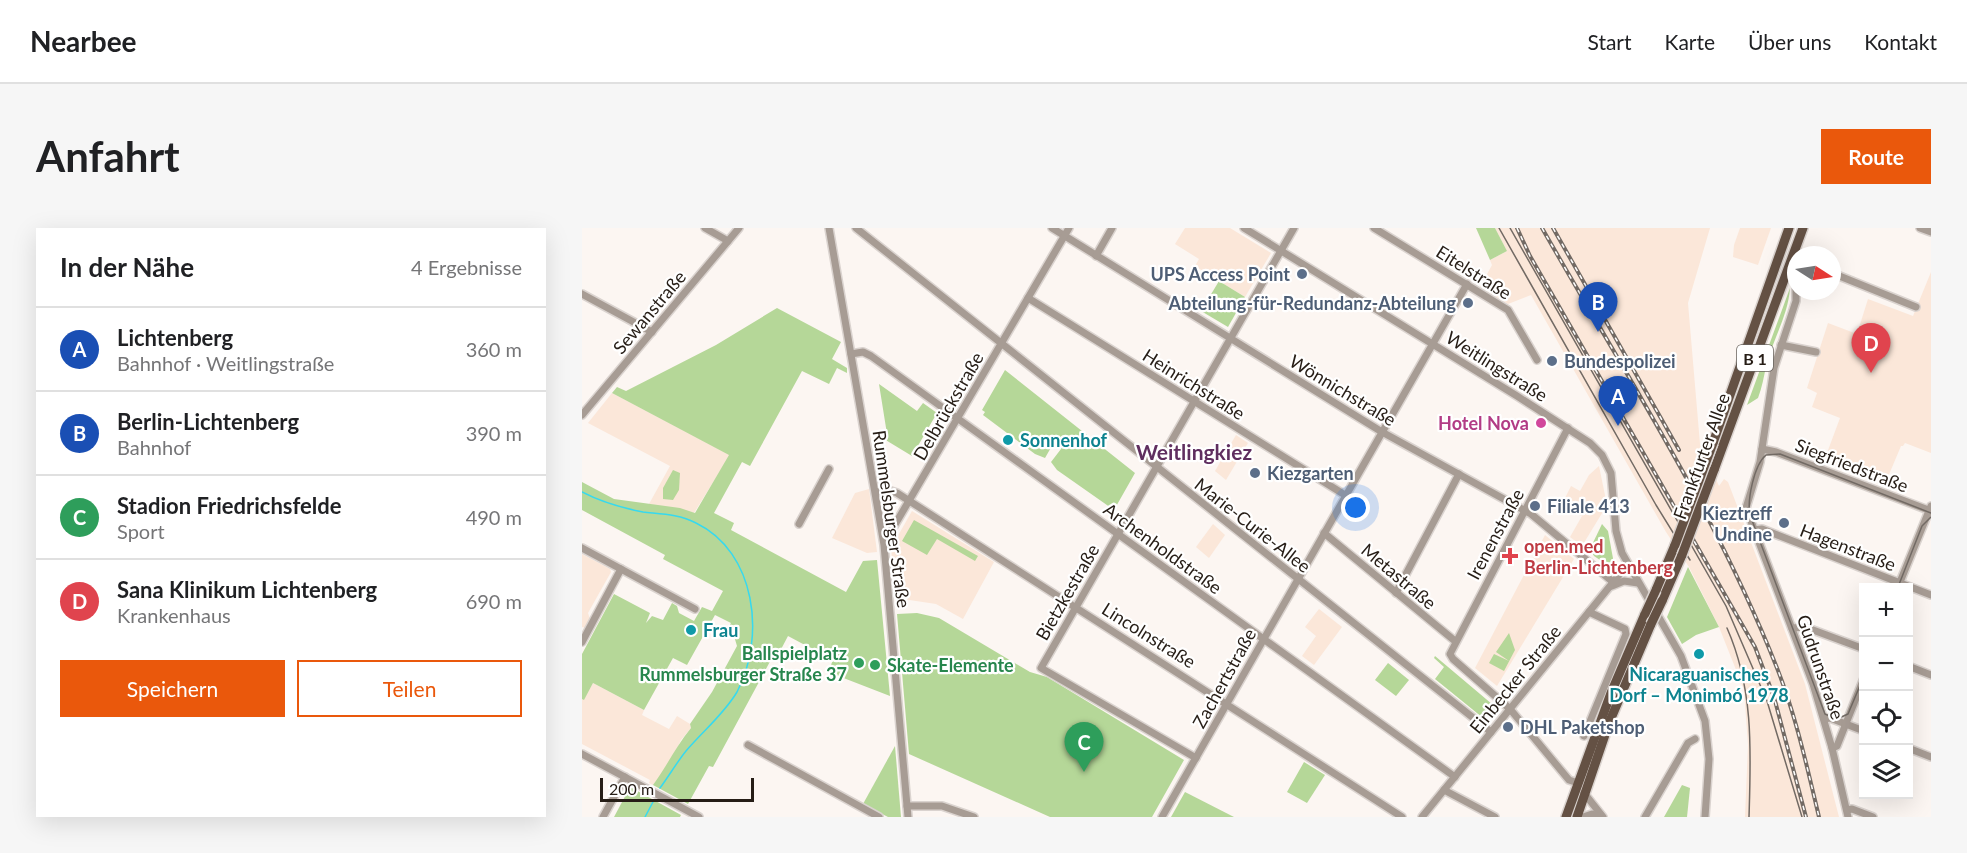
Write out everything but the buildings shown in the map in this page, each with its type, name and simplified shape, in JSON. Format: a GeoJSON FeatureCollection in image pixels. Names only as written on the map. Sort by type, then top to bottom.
{"type":"FeatureCollection","features":[{"type":"Feature","properties":{"kind":"main road","name":"Frankfurter Allee"},"geometry":{"type":"LineString","coordinates":[[1578,783],[1611,693],[1675,544],[1790,228]]}},
{"type":"Feature","properties":{"kind":"main road","name":"Frankfurter Allee"},"geometry":{"type":"LineString","coordinates":[[1798,246],[1803,228]]}},
{"type":"Feature","properties":{"kind":"main road","name":"Frankfurter Allee"},"geometry":{"type":"LineString","coordinates":[[1584,793],[1613,714],[1682,555],[1787,277]]}},
{"type":"Feature","properties":{"kind":"main road","name":"B 1"},"geometry":{"type":"LineString","coordinates":[[1566,817],[1578,783]]}},
{"type":"Feature","properties":{"kind":"main road","name":"B 1"},"geometry":{"type":"LineString","coordinates":[[1577,817],[1584,793]]}},
{"type":"Feature","properties":{"kind":"street"},"geometry":{"type":"LineString","coordinates":[[705,228],[728,241]]}},
{"type":"Feature","properties":{"kind":"street","name":"Sewanstraße"},"geometry":{"type":"LineString","coordinates":[[582,415],[739,228]]}},
{"type":"Feature","properties":{"kind":"street","name":"Rummelsburger Straße"},"geometry":{"type":"LineString","coordinates":[[829,228],[876,492],[885,556],[908,817]]}},
{"type":"Feature","properties":{"kind":"street","name":"Marie-Curie-Allee"},"geometry":{"type":"LineString","coordinates":[[856,228],[1491,732]]}},
{"type":"Feature","properties":{"kind":"street","name":"Wönnichstraße"},"geometry":{"type":"LineString","coordinates":[[1052,228],[1382,432],[1524,510],[1611,585]]}},
{"type":"Feature","properties":{"kind":"street","name":"Delbrückstraße"},"geometry":{"type":"LineString","coordinates":[[893,528],[1069,228]]}},
{"type":"Feature","properties":{"kind":"street"},"geometry":{"type":"LineString","coordinates":[[1096,256],[1112,228]]}},
{"type":"Feature","properties":{"kind":"street","name":"Weitlingstraße"},"geometry":{"type":"LineString","coordinates":[[1244,228],[1568,428],[1597,449],[1608,466],[1618,542],[1638,583],[1681,656],[1705,721],[1709,759],[1705,817]]}},
{"type":"Feature","properties":{"kind":"street","name":"Bietzkestraße"},"geometry":{"type":"LineString","coordinates":[[1196,758],[1041,668],[1294,228]]}},
{"type":"Feature","properties":{"kind":"street","name":"Eitelstraße"},"geometry":{"type":"LineString","coordinates":[[1374,228],[1508,310],[1537,360]]}},
{"type":"Feature","properties":{"kind":"street"},"geometry":{"type":"LineString","coordinates":[[1920,228],[1931,232]]}},
{"type":"Feature","properties":{"kind":"street"},"geometry":{"type":"LineString","coordinates":[[1781,252],[1787,255]]}},
{"type":"Feature","properties":{"kind":"street"},"geometry":{"type":"LineString","coordinates":[[1841,277],[1916,307]]}},
{"type":"Feature","properties":{"kind":"street","name":"Zachertstraße"},"geometry":{"type":"LineString","coordinates":[[1162,817],[1467,284]]}},
{"type":"Feature","properties":{"kind":"street"},"geometry":{"type":"LineString","coordinates":[[582,294],[652,332]]}},
{"type":"Feature","properties":{"kind":"street","name":"Heinrichstraße"},"geometry":{"type":"LineString","coordinates":[[1028,298],[1346,495]]}},
{"type":"Feature","properties":{"kind":"street"},"geometry":{"type":"LineString","coordinates":[[1754,530],[1746,507],[1762,449],[1774,368],[1796,300]]}},
{"type":"Feature","properties":{"kind":"street"},"geometry":{"type":"LineString","coordinates":[[1781,345],[1816,352]]}},
{"type":"Feature","properties":{"kind":"street","name":"Archenholdstraße"},"geometry":{"type":"LineString","coordinates":[[851,354],[863,352],[871,356],[1455,777]]}},
{"type":"Feature","properties":{"kind":"street","name":"Irenenstraße"},"geometry":{"type":"LineString","coordinates":[[1510,709],[1450,654],[1568,428]]}},
{"type":"Feature","properties":{"kind":"street","name":"Siegfriedstraße"},"geometry":{"type":"LineString","coordinates":[[1762,449],[1776,452],[1930,509]]}},
{"type":"Feature","properties":{"kind":"street"},"geometry":{"type":"LineString","coordinates":[[799,524],[829,469]]}},
{"type":"Feature","properties":{"kind":"street"},"geometry":{"type":"LineString","coordinates":[[1396,593],[1459,474]]}},
{"type":"Feature","properties":{"kind":"street","name":"Lincolnstraße"},"geometry":{"type":"LineString","coordinates":[[876,492],[888,490],[909,501],[1402,817]]}},
{"type":"Feature","properties":{"kind":"street"},"geometry":{"type":"LineString","coordinates":[[1900,583],[1930,509]]}},
{"type":"Feature","properties":{"kind":"street","name":"Hagenstraße"},"geometry":{"type":"LineString","coordinates":[[1754,530],[1762,529],[1894,583]]}},
{"type":"Feature","properties":{"kind":"street","name":"Gudrunstraße"},"geometry":{"type":"LineString","coordinates":[[1754,530],[1824,719],[1847,813]]}},
{"type":"Feature","properties":{"kind":"street","name":"Metastraße"},"geometry":{"type":"LineString","coordinates":[[1324,533],[1455,641]]}},
{"type":"Feature","properties":{"kind":"street"},"geometry":{"type":"LineString","coordinates":[[582,548],[695,609]]}},
{"type":"Feature","properties":{"kind":"street","name":"Einbecker Straße"},"geometry":{"type":"LineString","coordinates":[[1422,817],[1628,564]]}},
{"type":"Feature","properties":{"kind":"street"},"geometry":{"type":"LineString","coordinates":[[582,642],[621,569]]}},
{"type":"Feature","properties":{"kind":"street"},"geometry":{"type":"LineString","coordinates":[[1611,585],[1624,581],[1638,583]]}},
{"type":"Feature","properties":{"kind":"street","name":"Hagenstraße"},"geometry":{"type":"LineString","coordinates":[[1913,589],[1931,595]]}},
{"type":"Feature","properties":{"kind":"street"},"geometry":{"type":"LineString","coordinates":[[1584,736],[1626,634],[1625,629],[1589,612]]}},
{"type":"Feature","properties":{"kind":"street"},"geometry":{"type":"LineString","coordinates":[[1792,628],[1800,626],[1859,648]]}},
{"type":"Feature","properties":{"kind":"street"},"geometry":{"type":"LineString","coordinates":[[1913,668],[1931,675]]}},
{"type":"Feature","properties":{"kind":"street"},"geometry":{"type":"LineString","coordinates":[[1832,748],[1837,746],[1859,689]]}},
{"type":"Feature","properties":{"kind":"street"},"geometry":{"type":"LineString","coordinates":[[1510,709],[1569,780],[1578,783]]}},
{"type":"Feature","properties":{"kind":"street"},"geometry":{"type":"LineString","coordinates":[[1824,719],[1830,718],[1859,729]]}},
{"type":"Feature","properties":{"kind":"street"},"geometry":{"type":"LineString","coordinates":[[1645,817],[1688,743],[1695,739]]}},
{"type":"Feature","properties":{"kind":"street"},"geometry":{"type":"LineString","coordinates":[[748,745],[879,817]]}},
{"type":"Feature","properties":{"kind":"street"},"geometry":{"type":"LineString","coordinates":[[1913,750],[1931,757]]}},
{"type":"Feature","properties":{"kind":"street"},"geometry":{"type":"LineString","coordinates":[[582,754],[699,817]]}},
{"type":"Feature","properties":{"kind":"street"},"geometry":{"type":"LineString","coordinates":[[603,817],[625,777]]}},
{"type":"Feature","properties":{"kind":"street"},"geometry":{"type":"LineString","coordinates":[[1444,790],[1495,817]]}},
{"type":"Feature","properties":{"kind":"street"},"geometry":{"type":"LineString","coordinates":[[1584,793],[1601,817]]}},
{"type":"Feature","properties":{"kind":"street"},"geometry":{"type":"LineString","coordinates":[[907,806],[942,806],[974,817]]}},
{"type":"Feature","properties":{"kind":"street"},"geometry":{"type":"LineString","coordinates":[[1847,813],[1852,809],[1873,817]]}},
{"type":"Feature","properties":{"kind":"street"},"geometry":{"type":"LineString","coordinates":[[1583,817],[1592,814],[1601,817]]}},
{"type":"Feature","properties":{"kind":"shaded area"},"geometry":{"type":"Polygon","coordinates":[[[1185,228],[1230,228],[1271,253],[1245,297],[1195,266],[1199,259],[1175,244],[1185,228]]]}},
{"type":"Feature","properties":{"kind":"shaded area"},"geometry":{"type":"Polygon","coordinates":[[[1495,228],[1710,228],[1688,303],[1700,444],[1719,486],[1724,479],[1728,482],[1805,684],[1839,817],[1745,817],[1748,745],[1744,690],[1719,627],[1689,567],[1666,532],[1531,295],[1508,304],[1480,287],[1492,265],[1490,260],[1507,251],[1495,228]]]}},
{"type":"Feature","properties":{"kind":"shaded area"},"geometry":{"type":"Polygon","coordinates":[[[1740,228],[1771,228],[1758,265],[1733,257],[1734,245],[1740,228]]]}},
{"type":"Feature","properties":{"kind":"shaded area"},"geometry":{"type":"Polygon","coordinates":[[[1931,272],[1931,453],[1905,443],[1901,446],[1885,484],[1824,461],[1840,418],[1812,407],[1817,393],[1807,388],[1828,323],[1857,334],[1868,299],[1913,316],[1931,272]]]}},
{"type":"Feature","properties":{"kind":"shaded area"},"geometry":{"type":"Polygon","coordinates":[[[612,393],[730,455],[694,513],[649,504],[670,466],[588,423],[612,393]]]}},
{"type":"Feature","properties":{"kind":"shaded area"},"geometry":{"type":"Polygon","coordinates":[[[1236,435],[1248,443],[1226,480],[1215,471],[1236,435]]]}},
{"type":"Feature","properties":{"kind":"shaded area"},"geometry":{"type":"Polygon","coordinates":[[[1599,466],[1607,505],[1582,546],[1570,537],[1582,516],[1560,508],[1571,486],[1580,491],[1589,475],[1599,466]]]}},
{"type":"Feature","properties":{"kind":"shaded area"},"geometry":{"type":"Polygon","coordinates":[[[869,489],[877,552],[867,553],[832,538],[855,493],[869,489]]]}},
{"type":"Feature","properties":{"kind":"shaded area"},"geometry":{"type":"Polygon","coordinates":[[[912,511],[994,562],[963,619],[936,604],[896,598],[891,548],[912,511]]]}},
{"type":"Feature","properties":{"kind":"shaded area"},"geometry":{"type":"Polygon","coordinates":[[[1213,524],[1225,535],[1209,558],[1196,547],[1213,524]]]}},
{"type":"Feature","properties":{"kind":"shaded area"},"geometry":{"type":"Polygon","coordinates":[[[1545,535],[1574,559],[1497,686],[1475,668],[1545,535]]]}},
{"type":"Feature","properties":{"kind":"shaded area"},"geometry":{"type":"Polygon","coordinates":[[[582,554],[610,569],[611,572],[588,613],[590,619],[585,628],[582,627],[582,554]]]}},
{"type":"Feature","properties":{"kind":"shaded area"},"geometry":{"type":"Polygon","coordinates":[[[1319,609],[1342,627],[1314,665],[1302,656],[1316,636],[1305,627],[1319,609]]]}},
{"type":"Feature","properties":{"kind":"shaded area"},"geometry":{"type":"Polygon","coordinates":[[[593,683],[644,710],[642,715],[669,729],[677,716],[690,724],[691,728],[681,740],[669,765],[653,785],[649,783],[650,780],[582,744],[582,699],[593,683]]]}},
{"type":"Feature","properties":{"kind":"green space"},"geometry":{"type":"Polygon","coordinates":[[[1476,228],[1495,228],[1507,251],[1490,260],[1476,228]]]}},
{"type":"Feature","properties":{"kind":"green space"},"geometry":{"type":"Polygon","coordinates":[[[1219,281],[1245,297],[1228,327],[1201,311],[1219,281]]]}},
{"type":"Feature","properties":{"kind":"green space"},"geometry":{"type":"Polygon","coordinates":[[[1787,296],[1788,300],[1769,356],[1758,398],[1747,405],[1787,296]]]}},
{"type":"Feature","properties":{"kind":"green space"},"geometry":{"type":"Polygon","coordinates":[[[777,308],[841,342],[832,359],[847,368],[847,373],[837,368],[829,384],[802,371],[750,466],[742,462],[714,513],[734,523],[731,530],[846,592],[863,561],[877,560],[890,696],[828,672],[833,660],[788,636],[777,657],[773,656],[713,767],[709,766],[688,804],[653,785],[691,728],[690,724],[712,692],[737,646],[734,636],[726,632],[731,623],[715,615],[687,665],[673,658],[644,710],[593,683],[584,700],[582,699],[582,654],[614,594],[650,613],[646,623],[652,616],[663,620],[672,603],[677,606],[679,613],[694,621],[702,607],[712,611],[723,591],[663,559],[665,555],[582,510],[582,482],[614,499],[680,508],[695,513],[729,455],[612,393],[617,387],[626,391],[716,345],[777,308]]]}},
{"type":"Feature","properties":{"kind":"green space"},"geometry":{"type":"Polygon","coordinates":[[[1005,370],[1135,473],[1114,510],[1057,470],[1051,462],[1061,449],[1053,444],[1045,458],[1035,454],[983,415],[985,412],[982,410],[1005,370]]]}},
{"type":"Feature","properties":{"kind":"green space"},"geometry":{"type":"Polygon","coordinates":[[[879,384],[917,411],[923,403],[937,413],[912,456],[884,439],[887,434],[879,384]]]}},
{"type":"Feature","properties":{"kind":"green space"},"geometry":{"type":"Polygon","coordinates":[[[673,470],[680,473],[679,490],[673,500],[663,499],[663,488],[673,470]]]}},
{"type":"Feature","properties":{"kind":"green space"},"geometry":{"type":"Polygon","coordinates":[[[914,520],[978,556],[975,561],[937,539],[927,555],[902,541],[914,520]]]}},
{"type":"Feature","properties":{"kind":"green space"},"geometry":{"type":"Polygon","coordinates":[[[1602,524],[1608,531],[1614,564],[1609,566],[1594,556],[1590,549],[1602,524]]]}},
{"type":"Feature","properties":{"kind":"green space"},"geometry":{"type":"Polygon","coordinates":[[[1688,567],[1719,627],[1696,635],[1682,644],[1667,617],[1688,567]]]}},
{"type":"Feature","properties":{"kind":"green space"},"geometry":{"type":"Polygon","coordinates":[[[917,613],[939,618],[1030,672],[1047,677],[1184,760],[1152,817],[1050,817],[909,754],[897,614],[917,613]]]}},
{"type":"Feature","properties":{"kind":"green space"},"geometry":{"type":"Polygon","coordinates":[[[1509,633],[1515,650],[1504,671],[1489,663],[1494,654],[1509,661],[1496,652],[1509,633]]]}},
{"type":"Feature","properties":{"kind":"green space"},"geometry":{"type":"Polygon","coordinates":[[[1435,656],[1499,710],[1488,722],[1435,679],[1444,667],[1434,658],[1435,656]]]}},
{"type":"Feature","properties":{"kind":"green space"},"geometry":{"type":"Polygon","coordinates":[[[1388,663],[1409,680],[1396,696],[1375,680],[1388,663]]]}},
{"type":"Feature","properties":{"kind":"green space"},"geometry":{"type":"Polygon","coordinates":[[[895,746],[901,817],[888,817],[863,804],[895,746]]]}},
{"type":"Feature","properties":{"kind":"green space"},"geometry":{"type":"Polygon","coordinates":[[[1304,762],[1325,775],[1307,803],[1287,792],[1304,762]]]}},
{"type":"Feature","properties":{"kind":"green space"},"geometry":{"type":"Polygon","coordinates":[[[1682,785],[1690,788],[1687,817],[1664,817],[1682,785]]]}},
{"type":"Feature","properties":{"kind":"green space"},"geometry":{"type":"Polygon","coordinates":[[[632,788],[681,815],[680,817],[614,817],[629,789],[632,788]]]}},
{"type":"Feature","properties":{"kind":"green space"},"geometry":{"type":"Polygon","coordinates":[[[1185,792],[1234,817],[1171,817],[1185,792]]]}},
{"type":"Feature","properties":{"kind":"waterway"},"geometry":{"type":"LineString","coordinates":[[582,492],[619,507],[677,516],[696,523],[716,536],[732,554],[743,575],[750,598],[753,622],[751,646],[746,670],[737,692],[720,715],[686,751],[660,788]]}},
{"type":"Feature","properties":{"kind":"waterway"},"geometry":{"type":"LineString","coordinates":[[645,817],[654,800]]}},
{"type":"Feature","properties":{"kind":"tram line"},"geometry":{"type":"LineString","coordinates":[[1499,228],[1656,505],[1690,560]]}},
{"type":"Feature","properties":{"kind":"tram line"},"geometry":{"type":"LineString","coordinates":[[1510,228],[1726,606],[1767,701],[1802,817]]}},
{"type":"Feature","properties":{"kind":"tram line"},"geometry":{"type":"LineString","coordinates":[[1859,688],[1848,714],[1837,719],[1825,714],[1750,515],[1751,492],[1758,466],[1766,455],[1780,454],[1931,513]]}},
{"type":"Feature","properties":{"kind":"tram line"},"geometry":{"type":"LineString","coordinates":[[1900,583],[1922,526],[1931,517]]}},
{"type":"Feature","properties":{"kind":"tram line"},"geometry":{"type":"LineString","coordinates":[[1727,628],[1742,674],[1749,721],[1749,817]]}},
{"type":"Feature","properties":{"kind":"railway"},"geometry":{"type":"LineString","coordinates":[[1517,228],[1530,256],[1755,647],[1774,697],[1806,817]]}},
{"type":"Feature","properties":{"kind":"railway"},"geometry":{"type":"LineString","coordinates":[[1542,228],[1667,444],[1753,610],[1790,704],[1819,817]]}},
{"type":"Feature","properties":{"kind":"railway"},"geometry":{"type":"LineString","coordinates":[[1553,228],[1679,450]]}},
{"type":"Feature","properties":{"kind":"place","name":"UPS Access Point"},"geometry":{"type":"Point","coordinates":[1302,274]}},
{"type":"Feature","properties":{"kind":"place","name":"Abteilung-für-Redundanz-Abteilung"},"geometry":{"type":"Point","coordinates":[1468,303]}},
{"type":"Feature","properties":{"kind":"place","name":"Berlin-Lichtenberg"},"geometry":{"type":"Point","coordinates":[1598,332]}},
{"type":"Feature","properties":{"kind":"place","name":"Bundespolizei"},"geometry":{"type":"Point","coordinates":[1552,361]}},
{"type":"Feature","properties":{"kind":"place","name":"Sana Klinikum Lichtenberg"},"geometry":{"type":"Point","coordinates":[1871,373]}},
{"type":"Feature","properties":{"kind":"place","name":"Hotel Nova"},"geometry":{"type":"Point","coordinates":[1541,423]}},
{"type":"Feature","properties":{"kind":"place","name":"Lichtenberg"},"geometry":{"type":"Point","coordinates":[1618,426]}},
{"type":"Feature","properties":{"kind":"place","name":"Sonnenhof"},"geometry":{"type":"Point","coordinates":[1008,440]}},
{"type":"Feature","properties":{"kind":"place","name":"Kiezgarten"},"geometry":{"type":"Point","coordinates":[1255,473]}},
{"type":"Feature","properties":{"kind":"place","name":"Filiale 413"},"geometry":{"type":"Point","coordinates":[1535,506]}},
{"type":"Feature","properties":{"kind":"place","name":"Kieztreff Undine"},"geometry":{"type":"Point","coordinates":[1784,523]}},
{"type":"Feature","properties":{"kind":"place","name":"open.med Berlin-Lichtenberg"},"geometry":{"type":"Point","coordinates":[1510,556]}},
{"type":"Feature","properties":{"kind":"place","name":"Frau"},"geometry":{"type":"Point","coordinates":[691,630]}},
{"type":"Feature","properties":{"kind":"place","name":"Nicaraguanisches Dorf – Monimbó 1978"},"geometry":{"type":"Point","coordinates":[1699,654]}},
{"type":"Feature","properties":{"kind":"place","name":"Ballspielplatz Rummelsburger Straße 37"},"geometry":{"type":"Point","coordinates":[859,663]}},
{"type":"Feature","properties":{"kind":"place","name":"Skate-Elemente"},"geometry":{"type":"Point","coordinates":[875,665]}},
{"type":"Feature","properties":{"kind":"place","name":"DHL Paketshop"},"geometry":{"type":"Point","coordinates":[1508,727]}},
{"type":"Feature","properties":{"kind":"place","name":"Stadion Friedrichsfelde"},"geometry":{"type":"Point","coordinates":[1084,772]}},
{"type":"Feature","properties":{"kind":"district","name":"Weitlingkiez"},"geometry":{"type":"Point","coordinates":[1194,451]}}]}
